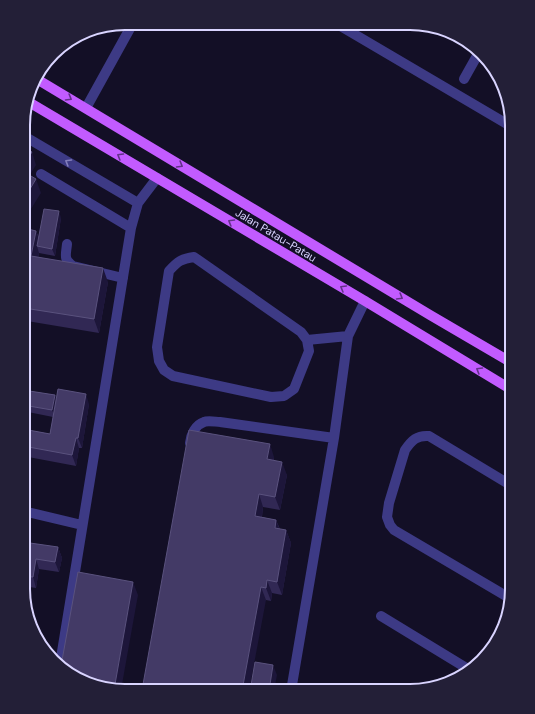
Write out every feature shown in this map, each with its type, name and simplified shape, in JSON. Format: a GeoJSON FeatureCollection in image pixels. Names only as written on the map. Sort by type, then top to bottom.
{"type":"FeatureCollection","features":[{"type":"Feature","properties":{"kind":"main road","name":"Jalan Patau-Patau"},"geometry":{"type":"LineString","coordinates":[[41,81],[505,359]]}},
{"type":"Feature","properties":{"kind":"main road","name":"Jalan Patau-Patau"},"geometry":{"type":"LineString","coordinates":[[32,104],[505,386]]}},
{"type":"Feature","properties":{"kind":"lane"},"geometry":{"type":"LineString","coordinates":[[86,108],[129,30]]}},
{"type":"Feature","properties":{"kind":"lane"},"geometry":{"type":"LineString","coordinates":[[347,30],[505,124]]}},
{"type":"Feature","properties":{"kind":"lane"},"geometry":{"type":"LineString","coordinates":[[464,79],[476,57]]}},
{"type":"Feature","properties":{"kind":"lane"},"geometry":{"type":"LineString","coordinates":[[30,140],[138,203]]}},
{"type":"Feature","properties":{"kind":"lane"},"geometry":{"type":"LineString","coordinates":[[41,174],[130,228]]}},
{"type":"Feature","properties":{"kind":"lane"},"geometry":{"type":"LineString","coordinates":[[61,659],[130,228],[138,203],[157,178]]}},
{"type":"Feature","properties":{"kind":"lane"},"geometry":{"type":"LineString","coordinates":[[68,244],[65,257],[73,266],[123,278]]}},
{"type":"Feature","properties":{"kind":"lane"},"geometry":{"type":"LineString","coordinates":[[194,257],[301,332],[307,340],[309,351],[294,389],[284,396],[271,397],[173,376],[164,370],[159,361],[158,348],[169,271],[182,259],[194,257]]}},
{"type":"Feature","properties":{"kind":"lane"},"geometry":{"type":"LineString","coordinates":[[293,684],[334,438],[348,336],[365,301]]}},
{"type":"Feature","properties":{"kind":"lane"},"geometry":{"type":"LineString","coordinates":[[307,340],[348,336]]}},
{"type":"Feature","properties":{"kind":"lane"},"geometry":{"type":"LineString","coordinates":[[188,455],[191,436],[196,427],[204,421],[334,438]]}},
{"type":"Feature","properties":{"kind":"lane"},"geometry":{"type":"LineString","coordinates":[[505,482],[429,436],[416,438],[410,442],[405,450],[389,503],[387,517],[394,530],[505,595]]}},
{"type":"Feature","properties":{"kind":"lane"},"geometry":{"type":"LineString","coordinates":[[30,513],[82,525]]}},
{"type":"Feature","properties":{"kind":"lane"},"geometry":{"type":"LineString","coordinates":[[382,616],[464,667]]}},
{"type":"Feature","properties":{"kind":"building"},"geometry":{"type":"Polygon","coordinates":[[[30,176],[36,179],[30,189],[30,176]]]}},
{"type":"Feature","properties":{"kind":"building"},"geometry":{"type":"Polygon","coordinates":[[[44,209],[59,211],[52,249],[37,246],[44,209]]]}},
{"type":"Feature","properties":{"kind":"building"},"geometry":{"type":"Polygon","coordinates":[[[30,230],[36,231],[31,256],[103,268],[94,319],[30,309],[30,230]]]}},
{"type":"Feature","properties":{"kind":"building"},"geometry":{"type":"Polygon","coordinates":[[[58,389],[86,394],[78,438],[76,438],[72,455],[30,447],[30,430],[50,434],[58,389]]]}},
{"type":"Feature","properties":{"kind":"building"},"geometry":{"type":"Polygon","coordinates":[[[30,391],[55,395],[52,410],[30,406],[30,391]]]}},
{"type":"Feature","properties":{"kind":"building"},"geometry":{"type":"Polygon","coordinates":[[[189,430],[270,444],[267,459],[282,462],[275,497],[259,494],[255,516],[276,520],[275,528],[286,530],[277,582],[267,580],[266,588],[261,587],[243,684],[143,684],[189,430]]]}},
{"type":"Feature","properties":{"kind":"building"},"geometry":{"type":"Polygon","coordinates":[[[30,543],[58,547],[55,562],[36,559],[33,577],[30,577],[30,543]]]}},
{"type":"Feature","properties":{"kind":"building"},"geometry":{"type":"Polygon","coordinates":[[[78,572],[133,582],[115,683],[94,679],[72,668],[62,660],[78,572]]]}},
{"type":"Feature","properties":{"kind":"building"},"geometry":{"type":"Polygon","coordinates":[[[255,662],[273,665],[270,684],[251,684],[255,662]]]}}]}
